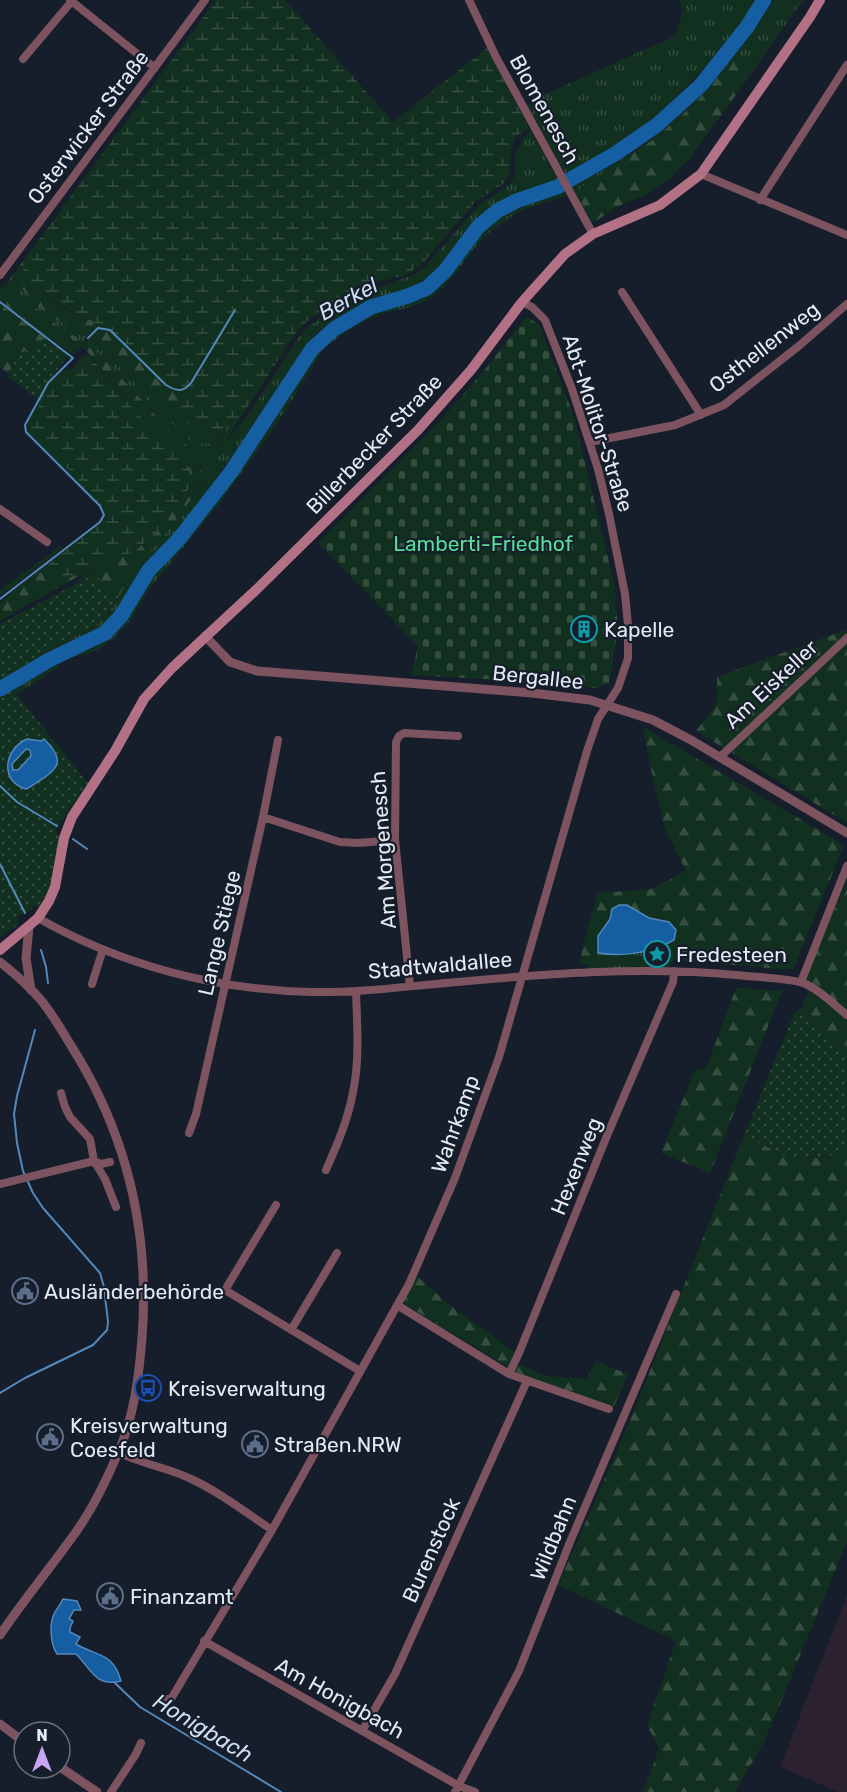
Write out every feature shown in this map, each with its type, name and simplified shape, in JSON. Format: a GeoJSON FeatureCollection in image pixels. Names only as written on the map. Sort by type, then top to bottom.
{"type":"FeatureCollection","features":[{"type":"Feature","properties":{"kind":"main road","name":"Billerbecker Straße"},"geometry":{"type":"LineString","coordinates":[[0,950],[38,918],[49,901],[55,887],[64,838],[72,817],[115,751],[144,699],[172,668],[293,555],[418,430],[471,370],[522,302],[565,254],[592,234],[651,209],[701,174],[820,0]]}},
{"type":"Feature","properties":{"kind":"street","name":"Osterwicker Straße"},"geometry":{"type":"LineString","coordinates":[[0,275],[205,0]]}},
{"type":"Feature","properties":{"kind":"street","name":"Blomenesch"},"geometry":{"type":"LineString","coordinates":[[469,0],[496,57],[592,234]]}},
{"type":"Feature","properties":{"kind":"street"},"geometry":{"type":"LineString","coordinates":[[23,59],[71,1],[154,68]]}},
{"type":"Feature","properties":{"kind":"street"},"geometry":{"type":"LineString","coordinates":[[760,200],[847,65]]}},
{"type":"Feature","properties":{"kind":"street"},"geometry":{"type":"LineString","coordinates":[[701,174],[847,235]]}},
{"type":"Feature","properties":{"kind":"street","name":"Osthellenweg"},"geometry":{"type":"LineString","coordinates":[[622,292],[701,415]]}},
{"type":"Feature","properties":{"kind":"street","name":"Abt-Molitor-Straße"},"geometry":{"type":"LineString","coordinates":[[522,302],[540,313],[545,320],[590,442],[609,514],[625,594],[628,658],[618,688],[606,704]]}},
{"type":"Feature","properties":{"kind":"street","name":"Osthellenweg"},"geometry":{"type":"LineString","coordinates":[[590,442],[675,425],[724,405],[744,391],[847,304]]}},
{"type":"Feature","properties":{"kind":"street"},"geometry":{"type":"LineString","coordinates":[[0,509],[47,542]]}},
{"type":"Feature","properties":{"kind":"street","name":"Bergallee"},"geometry":{"type":"LineString","coordinates":[[205,636],[230,662],[257,671],[561,696],[606,704],[653,720],[691,740],[847,833]]}},
{"type":"Feature","properties":{"kind":"street","name":"Am Eiskeller"},"geometry":{"type":"LineString","coordinates":[[720,757],[847,638]]}},
{"type":"Feature","properties":{"kind":"street","name":"Wahrkamp"},"geometry":{"type":"LineString","coordinates":[[163,1699],[171,1699],[272,1530],[409,1284],[455,1178],[498,1057],[587,751],[606,704]]}},
{"type":"Feature","properties":{"kind":"street","name":"Am Morgenesch"},"geometry":{"type":"LineString","coordinates":[[410,986],[395,840],[395,747],[399,736],[404,733],[458,736]]}},
{"type":"Feature","properties":{"kind":"street","name":"Lange Stiege"},"geometry":{"type":"LineString","coordinates":[[189,1133],[196,1114],[226,985],[278,740]]}},
{"type":"Feature","properties":{"kind":"street"},"geometry":{"type":"LineString","coordinates":[[263,817],[340,842],[395,840]]}},
{"type":"Feature","properties":{"kind":"street"},"geometry":{"type":"LineString","coordinates":[[847,866],[801,982],[847,1015]]}},
{"type":"Feature","properties":{"kind":"street","name":"Stadtwaldallee"},"geometry":{"type":"LineString","coordinates":[[38,918],[72,936],[161,970],[226,985],[311,992],[356,991],[523,976],[674,970],[801,982]]}},
{"type":"Feature","properties":{"kind":"street"},"geometry":{"type":"LineString","coordinates":[[28,927],[26,958],[31,990]]}},
{"type":"Feature","properties":{"kind":"street"},"geometry":{"type":"LineString","coordinates":[[92,984],[104,949]]}},
{"type":"Feature","properties":{"kind":"street"},"geometry":{"type":"LineString","coordinates":[[0,962],[42,1001],[82,1063],[101,1100],[117,1137],[135,1201],[144,1268],[144,1315],[139,1375],[125,1436],[79,1527],[0,1635]]}},
{"type":"Feature","properties":{"kind":"street","name":"Hexenweg"},"geometry":{"type":"LineString","coordinates":[[509,1374],[673,982],[674,970]]}},
{"type":"Feature","properties":{"kind":"street"},"geometry":{"type":"LineString","coordinates":[[326,1170],[340,1139],[353,1092],[358,1031],[356,991]]}},
{"type":"Feature","properties":{"kind":"street"},"geometry":{"type":"LineString","coordinates":[[62,1093],[70,1117],[90,1138],[94,1161],[105,1179],[116,1207]]}},
{"type":"Feature","properties":{"kind":"street"},"geometry":{"type":"LineString","coordinates":[[0,1184],[94,1161],[101,1164],[110,1162]]}},
{"type":"Feature","properties":{"kind":"street"},"geometry":{"type":"LineString","coordinates":[[276,1205],[225,1290],[360,1371]]}},
{"type":"Feature","properties":{"kind":"street"},"geometry":{"type":"LineString","coordinates":[[291,1330],[337,1253]]}},
{"type":"Feature","properties":{"kind":"street","name":"Wildbahn"},"geometry":{"type":"LineString","coordinates":[[457,1789],[519,1671],[570,1542],[676,1294]]}},
{"type":"Feature","properties":{"kind":"street"},"geometry":{"type":"LineString","coordinates":[[397,1305],[509,1374],[609,1409]]}},
{"type":"Feature","properties":{"kind":"street","name":"Burenstock"},"geometry":{"type":"LineString","coordinates":[[362,1731],[395,1674],[527,1381]]}},
{"type":"Feature","properties":{"kind":"street"},"geometry":{"type":"LineString","coordinates":[[118,1452],[138,1462],[191,1479],[272,1530]]}},
{"type":"Feature","properties":{"kind":"street","name":"Am Honigbach"},"geometry":{"type":"LineString","coordinates":[[204,1641],[362,1731],[457,1789],[475,1792]]}},
{"type":"Feature","properties":{"kind":"street"},"geometry":{"type":"LineString","coordinates":[[0,1715],[4,1728]]}},
{"type":"Feature","properties":{"kind":"street"},"geometry":{"type":"LineString","coordinates":[[111,1792],[141,1743]]}},
{"type":"Feature","properties":{"kind":"street"},"geometry":{"type":"LineString","coordinates":[[72,1775],[97,1792]]}},
{"type":"Feature","properties":{"kind":"shaded area"},"geometry":{"type":"Polygon","coordinates":[[[847,1595],[847,1792],[839,1792],[780,1767],[847,1595]]]}},
{"type":"Feature","properties":{"kind":"green space"},"geometry":{"type":"Polygon","coordinates":[[[216,0],[285,0],[393,122],[487,48],[529,128],[517,136],[511,147],[508,178],[503,184],[476,201],[423,263],[406,275],[377,282],[336,301],[313,316],[298,330],[234,427],[228,425],[221,430],[207,432],[194,428],[176,415],[176,406],[182,391],[162,384],[114,335],[104,329],[93,329],[94,321],[67,308],[37,288],[25,275],[23,261],[216,0]]]}},
{"type":"Feature","properties":{"kind":"green space"},"geometry":{"type":"Polygon","coordinates":[[[679,0],[757,0],[721,51],[654,120],[618,147],[566,175],[528,106],[530,101],[675,36],[683,10],[679,0]]]}},
{"type":"Feature","properties":{"kind":"green space"},"geometry":{"type":"Polygon","coordinates":[[[774,0],[803,0],[753,71],[735,58],[691,107],[653,140],[575,192],[572,185],[634,152],[658,134],[702,94],[740,48],[774,0]]]}},
{"type":"Feature","properties":{"kind":"green space"},"geometry":{"type":"Polygon","coordinates":[[[735,58],[753,71],[691,157],[670,179],[645,195],[619,206],[594,222],[591,221],[575,192],[653,140],[691,107],[735,58]]]}},
{"type":"Feature","properties":{"kind":"green space"},"geometry":{"type":"Polygon","coordinates":[[[531,131],[557,179],[496,205],[471,227],[438,269],[417,285],[363,304],[316,334],[298,357],[263,415],[169,541],[143,568],[118,612],[105,626],[90,636],[73,640],[55,649],[27,669],[0,683],[0,680],[25,666],[52,646],[99,623],[112,607],[138,563],[203,484],[204,469],[193,483],[190,476],[201,465],[102,357],[85,344],[91,336],[186,438],[206,443],[219,441],[228,425],[234,427],[226,442],[252,409],[305,330],[321,317],[359,294],[411,276],[425,267],[478,206],[510,184],[515,175],[516,152],[523,138],[531,131]]]}},
{"type":"Feature","properties":{"kind":"green space"},"geometry":{"type":"Polygon","coordinates":[[[563,190],[566,195],[526,209],[494,229],[473,250],[445,286],[427,300],[363,322],[327,347],[277,424],[219,504],[150,588],[129,623],[97,650],[57,663],[59,667],[16,695],[12,689],[65,657],[95,647],[126,619],[146,584],[178,550],[248,458],[318,350],[333,336],[367,315],[423,297],[436,289],[492,223],[517,208],[563,190]]]}},
{"type":"Feature","properties":{"kind":"green space"},"geometry":{"type":"Polygon","coordinates":[[[23,261],[25,271],[39,290],[73,313],[94,321],[93,329],[88,335],[56,319],[26,293],[14,274],[23,261]]]}},
{"type":"Feature","properties":{"kind":"green space"},"geometry":{"type":"Polygon","coordinates":[[[14,274],[16,281],[78,332],[88,335],[83,343],[67,331],[73,341],[81,346],[77,352],[72,349],[55,323],[4,287],[14,274]]]}},
{"type":"Feature","properties":{"kind":"green space"},"geometry":{"type":"Polygon","coordinates":[[[0,287],[7,287],[54,322],[76,353],[74,355],[38,330],[38,332],[70,356],[71,359],[68,356],[37,349],[18,353],[9,374],[0,367],[0,304],[24,322],[27,321],[0,301],[0,287]]]}},
{"type":"Feature","properties":{"kind":"green space","name":"Lamberti-Friedhof"},"geometry":{"type":"Polygon","coordinates":[[[526,317],[539,324],[574,417],[614,583],[618,627],[609,684],[596,688],[537,682],[411,675],[418,646],[318,543],[438,423],[483,372],[526,317]]]}},
{"type":"Feature","properties":{"kind":"green space"},"geometry":{"type":"Polygon","coordinates":[[[100,328],[117,336],[139,361],[166,385],[174,390],[182,391],[178,401],[224,429],[228,425],[219,438],[207,444],[186,438],[91,336],[100,328]]]}},
{"type":"Feature","properties":{"kind":"green space"},"geometry":{"type":"Polygon","coordinates":[[[65,329],[102,357],[169,430],[191,449],[202,462],[190,476],[187,467],[136,412],[86,350],[73,341],[65,329]]]}},
{"type":"Feature","properties":{"kind":"green space"},"geometry":{"type":"Polygon","coordinates":[[[43,339],[68,356],[38,399],[8,377],[18,353],[37,349],[43,339]]]}},
{"type":"Feature","properties":{"kind":"green space"},"geometry":{"type":"Polygon","coordinates":[[[89,355],[136,412],[188,467],[193,483],[156,532],[134,552],[101,562],[71,577],[49,572],[33,576],[103,522],[107,514],[103,505],[27,427],[51,384],[58,377],[71,371],[82,357],[89,355]]]}},
{"type":"Feature","properties":{"kind":"green space"},"geometry":{"type":"Polygon","coordinates":[[[67,368],[71,371],[56,380],[45,395],[107,514],[103,522],[33,576],[102,522],[104,517],[102,507],[27,431],[32,415],[46,388],[67,368]]]}},
{"type":"Feature","properties":{"kind":"green space"},"geometry":{"type":"Polygon","coordinates":[[[217,464],[163,537],[138,563],[119,596],[104,593],[96,573],[73,585],[84,577],[82,574],[0,621],[0,604],[15,589],[35,575],[47,571],[71,577],[109,558],[134,552],[156,532],[204,469],[209,465],[217,464]]]}},
{"type":"Feature","properties":{"kind":"green space"},"geometry":{"type":"Polygon","coordinates":[[[61,546],[63,548],[0,596],[0,590],[61,546]]]}},
{"type":"Feature","properties":{"kind":"green space"},"geometry":{"type":"Polygon","coordinates":[[[97,573],[104,593],[119,596],[99,623],[52,646],[25,666],[0,680],[0,624],[97,573]]]}},
{"type":"Feature","properties":{"kind":"green space"},"geometry":{"type":"Polygon","coordinates":[[[847,631],[847,823],[696,731],[717,703],[717,677],[847,631]]]}},
{"type":"Feature","properties":{"kind":"green space"},"geometry":{"type":"Polygon","coordinates":[[[12,689],[88,783],[55,830],[60,838],[53,873],[44,898],[39,906],[33,906],[31,910],[19,915],[18,925],[0,937],[0,695],[12,689]]]}},
{"type":"Feature","properties":{"kind":"green space"},"geometry":{"type":"Polygon","coordinates":[[[643,727],[844,845],[793,970],[673,960],[661,947],[674,940],[669,922],[649,918],[627,905],[612,910],[598,936],[594,959],[591,964],[580,965],[582,949],[598,893],[652,889],[686,871],[665,828],[643,727]]]}},
{"type":"Feature","properties":{"kind":"green space"},"geometry":{"type":"Polygon","coordinates":[[[847,881],[847,1011],[805,978],[847,881]]]}},
{"type":"Feature","properties":{"kind":"green space"},"geometry":{"type":"Polygon","coordinates":[[[661,947],[673,960],[668,967],[587,970],[598,953],[630,954],[661,947]]]}},
{"type":"Feature","properties":{"kind":"green space"},"geometry":{"type":"Polygon","coordinates":[[[736,988],[782,991],[710,1173],[661,1153],[696,1068],[705,1071],[736,988]]]}},
{"type":"Feature","properties":{"kind":"green space"},"geometry":{"type":"Polygon","coordinates":[[[809,990],[847,1020],[847,1051],[822,1031],[801,1008],[809,990]]]}},
{"type":"Feature","properties":{"kind":"green space"},"geometry":{"type":"Polygon","coordinates":[[[801,1008],[822,1031],[847,1051],[847,1146],[828,1157],[791,1159],[744,1135],[794,1014],[801,1008]]]}},
{"type":"Feature","properties":{"kind":"green space"},"geometry":{"type":"Polygon","coordinates":[[[744,1135],[791,1159],[828,1157],[847,1146],[847,1542],[765,1740],[735,1792],[643,1792],[659,1749],[647,1725],[676,1641],[558,1585],[628,1426],[744,1135]]]}},
{"type":"Feature","properties":{"kind":"green space"},"geometry":{"type":"Polygon","coordinates":[[[417,1276],[447,1303],[519,1355],[516,1363],[546,1376],[587,1379],[595,1361],[628,1374],[613,1409],[530,1380],[401,1302],[417,1276]]]}},
{"type":"Feature","properties":{"kind":"water"},"geometry":{"type":"Polygon","coordinates":[[[27,739],[41,741],[44,739],[57,757],[56,767],[52,772],[26,789],[12,780],[9,773],[9,758],[19,744],[27,739]],[[26,749],[12,764],[13,770],[18,770],[31,756],[30,750],[26,749]]]}},
{"type":"Feature","properties":{"kind":"water"},"geometry":{"type":"Polygon","coordinates":[[[619,905],[627,905],[649,918],[669,922],[676,930],[674,940],[637,953],[598,953],[598,936],[610,919],[612,909],[619,905]]]}},
{"type":"Feature","properties":{"kind":"water"},"geometry":{"type":"Polygon","coordinates":[[[63,1599],[77,1601],[81,1610],[74,1610],[69,1619],[73,1621],[70,1632],[80,1637],[76,1644],[109,1660],[118,1672],[121,1681],[105,1682],[95,1676],[76,1654],[57,1654],[51,1627],[55,1612],[63,1599]]]}},
{"type":"Feature","properties":{"kind":"waterway","name":"Berkel"},"geometry":{"type":"LineString","coordinates":[[0,689],[49,660],[105,633],[121,616],[149,570],[179,539],[231,472],[312,349],[334,329],[371,307],[427,288],[445,271],[478,227],[497,211],[516,201],[557,187],[615,154],[657,125],[701,85],[747,27],[764,0]]}},
{"type":"Feature","properties":{"kind":"waterway"},"geometry":{"type":"LineString","coordinates":[[0,302],[73,358],[48,383],[25,425],[26,432],[100,506],[104,515],[100,522],[0,599]]}},
{"type":"Feature","properties":{"kind":"waterway"},"geometry":{"type":"LineString","coordinates":[[88,338],[98,328],[110,330],[166,385],[182,390],[191,383],[235,310]]}},
{"type":"Feature","properties":{"kind":"waterway","name":"Honigbach"},"geometry":{"type":"LineString","coordinates":[[0,786],[17,802],[57,826]]}},
{"type":"Feature","properties":{"kind":"waterway","name":"Honigbach"},"geometry":{"type":"LineString","coordinates":[[73,839],[87,849]]}},
{"type":"Feature","properties":{"kind":"waterway"},"geometry":{"type":"LineString","coordinates":[[0,864],[25,913]]}},
{"type":"Feature","properties":{"kind":"waterway"},"geometry":{"type":"LineString","coordinates":[[41,950],[48,983]]}},
{"type":"Feature","properties":{"kind":"waterway"},"geometry":{"type":"LineString","coordinates":[[0,1393],[25,1378],[93,1345],[107,1330],[108,1322],[100,1273],[43,1208],[23,1171],[14,1114],[35,1030]]}},
{"type":"Feature","properties":{"kind":"waterway","name":"Honigbach"},"geometry":{"type":"LineString","coordinates":[[115,1683],[140,1707],[281,1792]]}},
{"type":"Feature","properties":{"kind":"place","name":"Kapelle"},"geometry":{"type":"Point","coordinates":[584,629]}},
{"type":"Feature","properties":{"kind":"place","name":"Fredesteen"},"geometry":{"type":"Point","coordinates":[657,954]}},
{"type":"Feature","properties":{"kind":"place","name":"Ausländerbehörde"},"geometry":{"type":"Point","coordinates":[25,1291]}},
{"type":"Feature","properties":{"kind":"place","name":"Kreisverwaltung"},"geometry":{"type":"Point","coordinates":[148,1388]}},
{"type":"Feature","properties":{"kind":"place","name":"Kreisverwaltung Coesfeld"},"geometry":{"type":"Point","coordinates":[50,1437]}},
{"type":"Feature","properties":{"kind":"place","name":"Straßen.NRW"},"geometry":{"type":"Point","coordinates":[255,1444]}},
{"type":"Feature","properties":{"kind":"place","name":"Finanzamt"},"geometry":{"type":"Point","coordinates":[110,1596]}}]}
